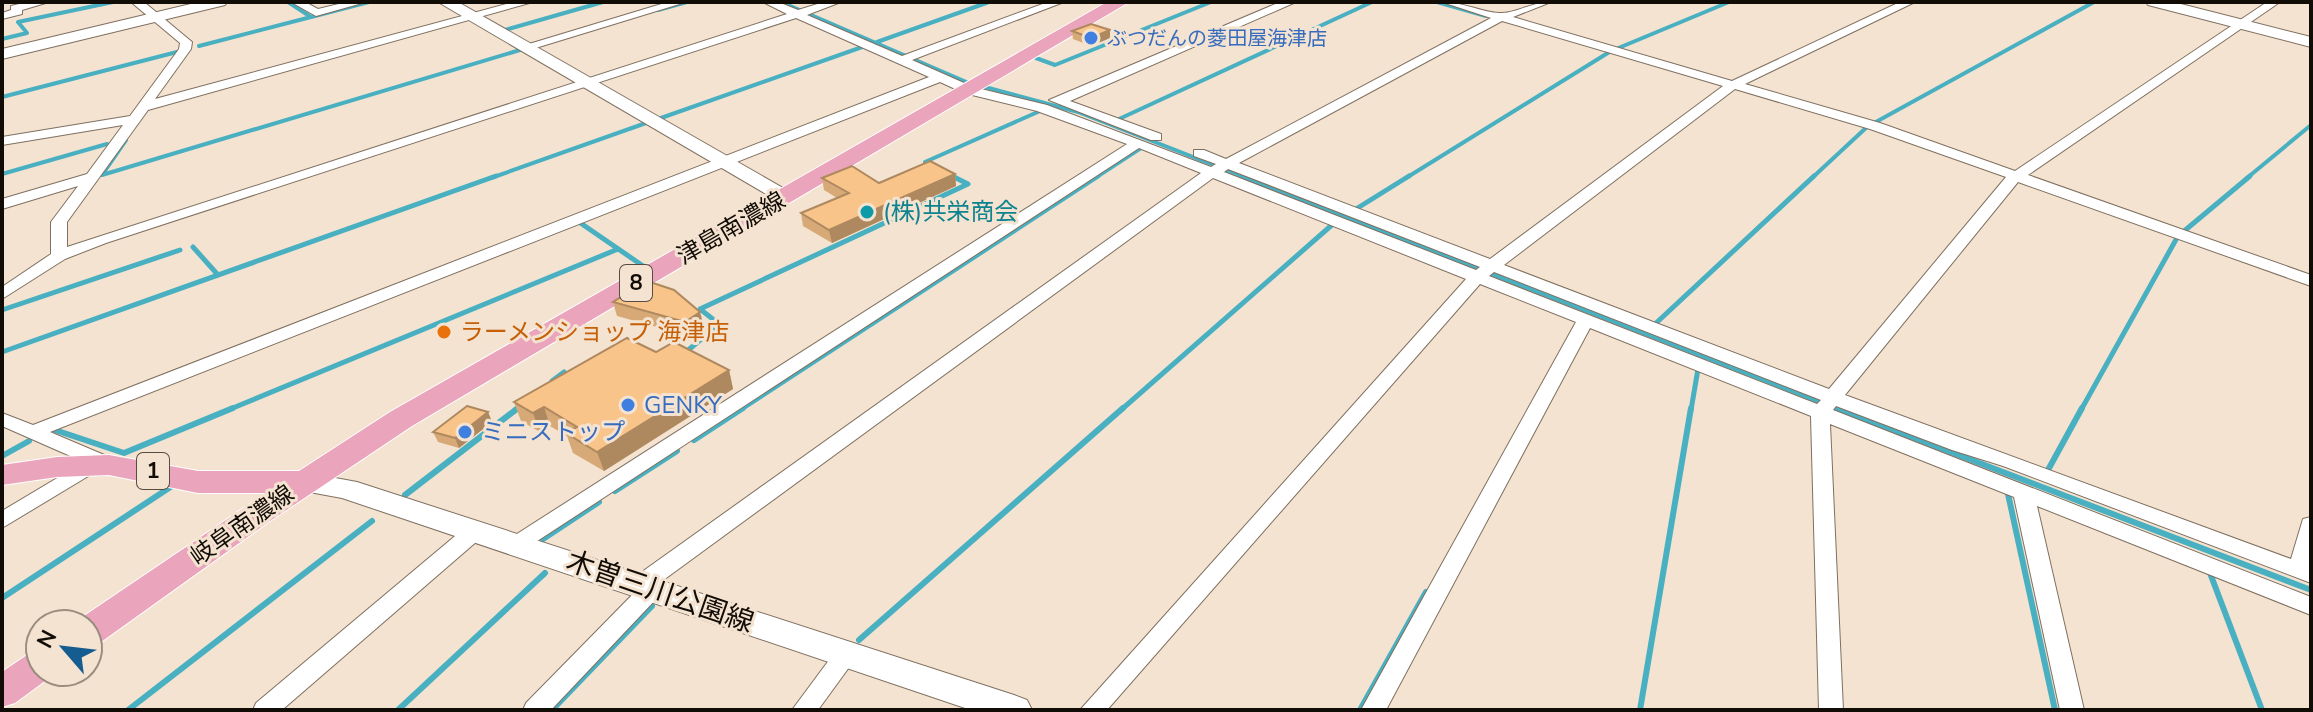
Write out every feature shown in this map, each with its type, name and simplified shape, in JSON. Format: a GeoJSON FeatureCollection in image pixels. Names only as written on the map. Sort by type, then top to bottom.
{"type":"FeatureCollection","features":[{"type":"Feature","properties":{"kind":"main road","name":"津島南濃線"},"geometry":{"type":"LineString","coordinates":[[303,482],[401,419],[1120,2]]}},
{"type":"Feature","properties":{"kind":"main road","name":"岐阜南濃線"},"geometry":{"type":"LineString","coordinates":[[2,475],[101,465],[137,468],[198,482],[303,482]]}},
{"type":"Feature","properties":{"kind":"main road","name":"岐阜南濃線"},"geometry":{"type":"LineString","coordinates":[[104,621],[303,482]]}},
{"type":"Feature","properties":{"kind":"main road"},"geometry":{"type":"LineString","coordinates":[[2,692],[24,676]]}},
{"type":"Feature","properties":{"kind":"street"},"geometry":{"type":"LineString","coordinates":[[2,16],[18,12],[15,8],[43,2]]}},
{"type":"Feature","properties":{"kind":"street"},"geometry":{"type":"LineString","coordinates":[[59,256],[59,222],[185,49],[186,42],[137,2]]}},
{"type":"Feature","properties":{"kind":"street"},"geometry":{"type":"LineString","coordinates":[[2,54],[219,2]]}},
{"type":"Feature","properties":{"kind":"street"},"geometry":{"type":"LineString","coordinates":[[297,2],[316,13],[360,2]]}},
{"type":"Feature","properties":{"kind":"street"},"geometry":{"type":"LineString","coordinates":[[446,2],[786,196]]}},
{"type":"Feature","properties":{"kind":"street"},"geometry":{"type":"LineString","coordinates":[[2,141],[137,113],[527,2]]}},
{"type":"Feature","properties":{"kind":"street"},"geometry":{"type":"LineString","coordinates":[[525,47],[680,2]]}},
{"type":"Feature","properties":{"kind":"street"},"geometry":{"type":"LineString","coordinates":[[769,2],[907,58],[941,77],[1059,101],[1219,168],[1827,405],[2023,492],[2311,606]]}},
{"type":"Feature","properties":{"kind":"street"},"geometry":{"type":"LineString","coordinates":[[4,291],[59,256],[138,227],[835,2]]}},
{"type":"Feature","properties":{"kind":"street"},"geometry":{"type":"LineString","coordinates":[[907,58],[1058,2]]}},
{"type":"Feature","properties":{"kind":"street"},"geometry":{"type":"LineString","coordinates":[[1059,101],[1290,2]]}},
{"type":"Feature","properties":{"kind":"street"},"geometry":{"type":"LineString","coordinates":[[1448,2],[1875,126],[2311,281]]}},
{"type":"Feature","properties":{"kind":"street"},"geometry":{"type":"LineString","coordinates":[[535,710],[646,588],[1219,168],[1502,17],[1545,2]]}},
{"type":"Feature","properties":{"kind":"street"},"geometry":{"type":"LineString","coordinates":[[1092,710],[1484,271],[1733,85],[1909,2]]}},
{"type":"Feature","properties":{"kind":"street"},"geometry":{"type":"LineString","coordinates":[[2154,2],[2311,42]]}},
{"type":"Feature","properties":{"kind":"street"},"geometry":{"type":"LineString","coordinates":[[1831,710],[1827,405],[2016,176],[2274,2]]}},
{"type":"Feature","properties":{"kind":"street"},"geometry":{"type":"LineString","coordinates":[[33,432],[941,77]]}},
{"type":"Feature","properties":{"kind":"street"},"geometry":{"type":"LineString","coordinates":[[976,85],[1138,143],[1219,168]]}},
{"type":"Feature","properties":{"kind":"street"},"geometry":{"type":"LineString","coordinates":[[517,544],[1138,143]]}},
{"type":"Feature","properties":{"kind":"street"},"geometry":{"type":"LineString","coordinates":[[2,204],[92,177]]}},
{"type":"Feature","properties":{"kind":"street"},"geometry":{"type":"LineString","coordinates":[[1484,271],[1586,320],[1827,405],[2010,461],[2305,572],[2311,524]]}},
{"type":"Feature","properties":{"kind":"street"},"geometry":{"type":"LineString","coordinates":[[1373,710],[1586,320]]}},
{"type":"Feature","properties":{"kind":"street"},"geometry":{"type":"LineString","coordinates":[[2,419],[101,465]]}},
{"type":"Feature","properties":{"kind":"street"},"geometry":{"type":"LineString","coordinates":[[2,521],[101,465]]}},
{"type":"Feature","properties":{"kind":"street","name":"木曽三川公園線"},"geometry":{"type":"LineString","coordinates":[[303,482],[346,489],[1014,710]]}},
{"type":"Feature","properties":{"kind":"street"},"geometry":{"type":"LineString","coordinates":[[2023,492],[2072,710]]}},
{"type":"Feature","properties":{"kind":"street"},"geometry":{"type":"LineString","coordinates":[[265,710],[475,531]]}},
{"type":"Feature","properties":{"kind":"street"},"geometry":{"type":"LineString","coordinates":[[804,710],[846,655]]}},
{"type":"Feature","properties":{"kind":"building"},"geometry":{"type":"Polygon","coordinates":[[[1091,24],[1110,30],[1091,38],[1072,31],[1091,24]]]}},
{"type":"Feature","properties":{"kind":"building"},"geometry":{"type":"Polygon","coordinates":[[[930,161],[955,174],[829,230],[801,213],[849,193],[822,178],[852,166],[879,183],[930,161]]]}},
{"type":"Feature","properties":{"kind":"building"},"geometry":{"type":"Polygon","coordinates":[[[647,281],[674,290],[700,312],[685,322],[613,302],[647,281]]]}},
{"type":"Feature","properties":{"kind":"building","name":"GENKY"},"geometry":{"type":"Polygon","coordinates":[[[627,338],[656,352],[674,342],[729,370],[597,452],[566,433],[577,427],[544,407],[533,413],[514,402],[627,338]]]}},
{"type":"Feature","properties":{"kind":"building"},"geometry":{"type":"Polygon","coordinates":[[[467,406],[488,412],[455,438],[433,432],[467,406]]]}},
{"type":"Feature","properties":{"kind":"waterway"},"geometry":{"type":"LineString","coordinates":[[2,39],[27,33],[18,22],[113,2]]}},
{"type":"Feature","properties":{"kind":"waterway"},"geometry":{"type":"LineString","coordinates":[[288,2],[311,17]]}},
{"type":"Feature","properties":{"kind":"waterway"},"geometry":{"type":"LineString","coordinates":[[311,17],[369,2]]}},
{"type":"Feature","properties":{"kind":"waterway"},"geometry":{"type":"LineString","coordinates":[[505,30],[603,2]]}},
{"type":"Feature","properties":{"kind":"waterway"},"geometry":{"type":"LineString","coordinates":[[658,10],[687,2]]}},
{"type":"Feature","properties":{"kind":"waterway"},"geometry":{"type":"LineString","coordinates":[[781,2],[971,84]]}},
{"type":"Feature","properties":{"kind":"waterway"},"geometry":{"type":"LineString","coordinates":[[877,42],[989,2]]}},
{"type":"Feature","properties":{"kind":"waterway"},"geometry":{"type":"LineString","coordinates":[[1036,58],[1055,65],[1211,2]]}},
{"type":"Feature","properties":{"kind":"waterway"},"geometry":{"type":"LineString","coordinates":[[1119,119],[1372,2]]}},
{"type":"Feature","properties":{"kind":"waterway"},"geometry":{"type":"LineString","coordinates":[[1437,2],[1486,16]]}},
{"type":"Feature","properties":{"kind":"waterway"},"geometry":{"type":"LineString","coordinates":[[1616,49],[1729,2]]}},
{"type":"Feature","properties":{"kind":"waterway"},"geometry":{"type":"LineString","coordinates":[[1874,123],[2094,2]]}},
{"type":"Feature","properties":{"kind":"waterway"},"geometry":{"type":"LineString","coordinates":[[199,46],[311,17]]}},
{"type":"Feature","properties":{"kind":"waterway"},"geometry":{"type":"LineString","coordinates":[[661,118],[865,46]]}},
{"type":"Feature","properties":{"kind":"waterway"},"geometry":{"type":"LineString","coordinates":[[126,140],[102,175],[520,50]]}},
{"type":"Feature","properties":{"kind":"waterway"},"geometry":{"type":"LineString","coordinates":[[1406,178],[1611,51]]}},
{"type":"Feature","properties":{"kind":"waterway"},"geometry":{"type":"LineString","coordinates":[[2,97],[177,52]]}},
{"type":"Feature","properties":{"kind":"waterway"},"geometry":{"type":"LineString","coordinates":[[981,86],[1078,112],[1247,178]]}},
{"type":"Feature","properties":{"kind":"waterway"},"geometry":{"type":"LineString","coordinates":[[932,166],[925,162],[1040,111]]}},
{"type":"Feature","properties":{"kind":"waterway"},"geometry":{"type":"LineString","coordinates":[[491,178],[646,123]]}},
{"type":"Feature","properties":{"kind":"waterway"},"geometry":{"type":"LineString","coordinates":[[2247,178],[2311,125]]}},
{"type":"Feature","properties":{"kind":"waterway"},"geometry":{"type":"LineString","coordinates":[[1812,178],[1868,126]]}},
{"type":"Feature","properties":{"kind":"waterway"},"geometry":{"type":"LineString","coordinates":[[2,174],[107,144]]}},
{"type":"Feature","properties":{"kind":"waterway"},"geometry":{"type":"LineString","coordinates":[[1095,178],[1141,148]]}},
{"type":"Feature","properties":{"kind":"waterway"},"geometry":{"type":"LineString","coordinates":[[2,352],[496,176]]}},
{"type":"Feature","properties":{"kind":"waterway"},"geometry":{"type":"LineString","coordinates":[[686,352],[719,324],[700,309],[968,184],[952,176]]}},
{"type":"Feature","properties":{"kind":"waterway"},"geometry":{"type":"LineString","coordinates":[[740,410],[1098,176]]}},
{"type":"Feature","properties":{"kind":"waterway"},"geometry":{"type":"LineString","coordinates":[[1242,176],[1841,410]]}},
{"type":"Feature","properties":{"kind":"waterway"},"geometry":{"type":"LineString","coordinates":[[1356,209],[1409,176]]}},
{"type":"Feature","properties":{"kind":"waterway"},"geometry":{"type":"LineString","coordinates":[[1654,325],[1814,176]]}},
{"type":"Feature","properties":{"kind":"waterway"},"geometry":{"type":"LineString","coordinates":[[2183,232],[2250,176]]}},
{"type":"Feature","properties":{"kind":"waterway"},"geometry":{"type":"LineString","coordinates":[[582,221],[579,222],[646,268]]}},
{"type":"Feature","properties":{"kind":"waterway"},"geometry":{"type":"LineString","coordinates":[[1121,410],[1333,224]]}},
{"type":"Feature","properties":{"kind":"waterway"},"geometry":{"type":"LineString","coordinates":[[2081,410],[2178,236]]}},
{"type":"Feature","properties":{"kind":"waterway"},"geometry":{"type":"LineString","coordinates":[[193,247],[218,275]]}},
{"type":"Feature","properties":{"kind":"waterway"},"geometry":{"type":"LineString","coordinates":[[228,410],[618,249]]}},
{"type":"Feature","properties":{"kind":"waterway"},"geometry":{"type":"LineString","coordinates":[[2,310],[180,250]]}},
{"type":"Feature","properties":{"kind":"waterway"},"geometry":{"type":"LineString","coordinates":[[1691,410],[1698,369]]}},
{"type":"Feature","properties":{"kind":"waterway"},"geometry":{"type":"LineString","coordinates":[[552,381],[564,372]]}},
{"type":"Feature","properties":{"kind":"waterway"},"geometry":{"type":"LineString","coordinates":[[515,410],[519,407]]}},
{"type":"Feature","properties":{"kind":"waterway"},"geometry":{"type":"LineString","coordinates":[[52,429],[124,453],[233,408]]}},
{"type":"Feature","properties":{"kind":"waterway"},"geometry":{"type":"LineString","coordinates":[[405,495],[518,408]]}},
{"type":"Feature","properties":{"kind":"waterway"},"geometry":{"type":"LineString","coordinates":[[694,440],[743,408]]}},
{"type":"Feature","properties":{"kind":"waterway"},"geometry":{"type":"LineString","coordinates":[[859,640],[1123,408]]}},
{"type":"Feature","properties":{"kind":"waterway"},"geometry":{"type":"LineString","coordinates":[[1640,710],[1691,408]]}},
{"type":"Feature","properties":{"kind":"waterway"},"geometry":{"type":"LineString","coordinates":[[1836,408],[2311,590]]}},
{"type":"Feature","properties":{"kind":"waterway"},"geometry":{"type":"LineString","coordinates":[[2048,470],[2082,408]]}},
{"type":"Feature","properties":{"kind":"waterway"},"geometry":{"type":"LineString","coordinates":[[2,456],[29,441]]}},
{"type":"Feature","properties":{"kind":"waterway"},"geometry":{"type":"LineString","coordinates":[[615,491],[677,451]]}},
{"type":"Feature","properties":{"kind":"waterway"},"geometry":{"type":"LineString","coordinates":[[2,598],[172,486]]}},
{"type":"Feature","properties":{"kind":"waterway"},"geometry":{"type":"LineString","coordinates":[[2008,494],[2055,710]]}},
{"type":"Feature","properties":{"kind":"waterway"},"geometry":{"type":"LineString","coordinates":[[543,539],[599,502]]}},
{"type":"Feature","properties":{"kind":"waterway"},"geometry":{"type":"LineString","coordinates":[[128,710],[372,521]]}},
{"type":"Feature","properties":{"kind":"waterway"},"geometry":{"type":"LineString","coordinates":[[398,710],[545,573]]}},
{"type":"Feature","properties":{"kind":"waterway"},"geometry":{"type":"LineString","coordinates":[[2210,573],[2262,710]]}},
{"type":"Feature","properties":{"kind":"waterway"},"geometry":{"type":"LineString","coordinates":[[1360,710],[1426,592]]}},
{"type":"Feature","properties":{"kind":"waterway"},"geometry":{"type":"LineString","coordinates":[[552,710],[652,606]]}},
{"type":"Feature","properties":{"kind":"place","name":"ぶつだんの菱田屋海津店"},"geometry":{"type":"Point","coordinates":[1091,38]}},
{"type":"Feature","properties":{"kind":"place","name":"(株)共栄商会"},"geometry":{"type":"Point","coordinates":[867,212]}},
{"type":"Feature","properties":{"kind":"place","name":"ラーメンショップ 海津店"},"geometry":{"type":"Point","coordinates":[444,332]}},
{"type":"Feature","properties":{"kind":"place","name":"GENKY"},"geometry":{"type":"Point","coordinates":[628,405]}},
{"type":"Feature","properties":{"kind":"place","name":"ミニストップ"},"geometry":{"type":"Point","coordinates":[465,432]}}]}
